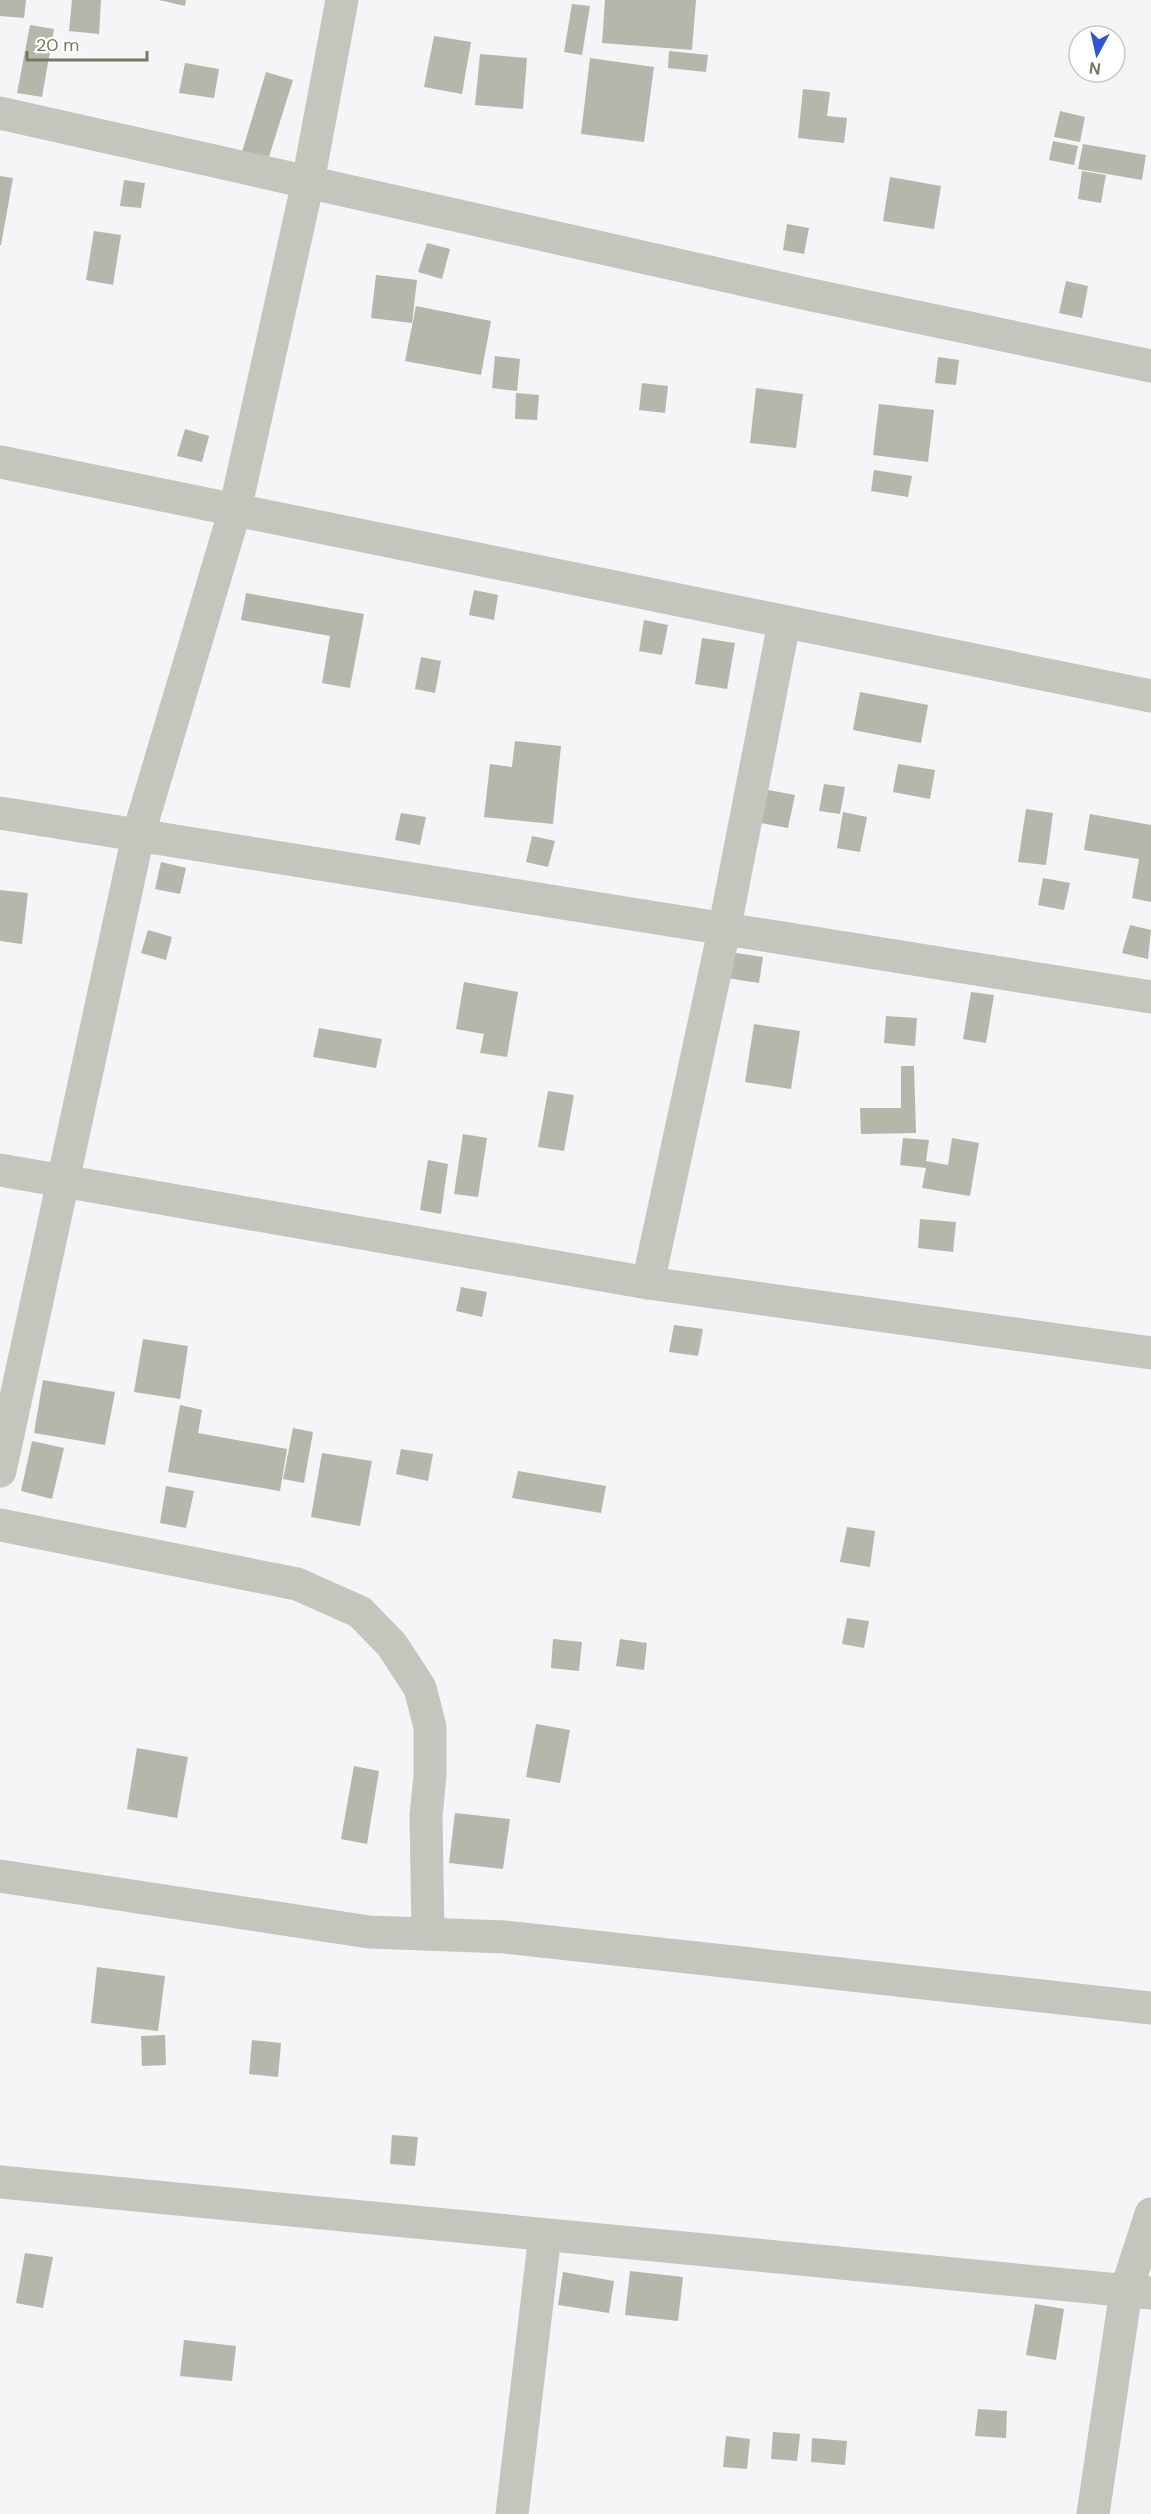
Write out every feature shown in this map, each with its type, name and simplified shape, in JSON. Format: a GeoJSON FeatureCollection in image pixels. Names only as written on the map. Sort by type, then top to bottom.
{"type":"FeatureCollection","features":[{"type":"Feature","properties":{"kind":"street"},"geometry":{"type":"LineString","coordinates":[[0,1471],[138,836],[235,510],[308,182],[342,0]]}},
{"type":"Feature","properties":{"kind":"street"},"geometry":{"type":"LineString","coordinates":[[0,113],[807,294],[1151,366]]}},
{"type":"Feature","properties":{"kind":"street"},"geometry":{"type":"LineString","coordinates":[[0,462],[1151,696]]}},
{"type":"Feature","properties":{"kind":"street"},"geometry":{"type":"LineString","coordinates":[[648,1283],[724,931],[784,623]]}},
{"type":"Feature","properties":{"kind":"street"},"geometry":{"type":"LineString","coordinates":[[0,813],[724,931],[1151,997]]}},
{"type":"Feature","properties":{"kind":"street"},"geometry":{"type":"LineString","coordinates":[[0,1170],[648,1283],[1151,1353]]}},
{"type":"Feature","properties":{"kind":"street"},"geometry":{"type":"LineString","coordinates":[[0,1526],[297,1584],[360,1612],[392,1645],[420,1688],[430,1727],[430,1776],[426,1815],[428,1934]]}},
{"type":"Feature","properties":{"kind":"street"},"geometry":{"type":"LineString","coordinates":[[0,1876],[369,1932],[505,1937],[1151,2008]]}},
{"type":"Feature","properties":{"kind":"street"},"geometry":{"type":"LineString","coordinates":[[0,2182],[1138,2292]]}},
{"type":"Feature","properties":{"kind":"street"},"geometry":{"type":"LineString","coordinates":[[1093,2514],[1138,2292],[1151,2214]]}},
{"type":"Feature","properties":{"kind":"street"},"geometry":{"type":"LineString","coordinates":[[512,2514],[545,2235]]}},
{"type":"Feature","properties":{"kind":"building"},"geometry":{"type":"Polygon","coordinates":[[[0,0],[26,0],[24,18],[0,16],[0,0]]]}},
{"type":"Feature","properties":{"kind":"building"},"geometry":{"type":"Polygon","coordinates":[[[72,0],[101,0],[99,34],[69,31],[72,0]]]}},
{"type":"Feature","properties":{"kind":"building"},"geometry":{"type":"Polygon","coordinates":[[[159,0],[186,0],[185,6],[159,0]]]}},
{"type":"Feature","properties":{"kind":"building"},"geometry":{"type":"Polygon","coordinates":[[[605,0],[696,0],[692,50],[602,43],[605,0]]]}},
{"type":"Feature","properties":{"kind":"building"},"geometry":{"type":"Polygon","coordinates":[[[572,4],[590,6],[582,55],[564,52],[572,4]]]}},
{"type":"Feature","properties":{"kind":"building"},"geometry":{"type":"Polygon","coordinates":[[[30,25],[54,29],[42,97],[17,93],[30,25]]]}},
{"type":"Feature","properties":{"kind":"building"},"geometry":{"type":"Polygon","coordinates":[[[434,36],[471,42],[462,94],[424,87],[434,36]]]}},
{"type":"Feature","properties":{"kind":"building"},"geometry":{"type":"Polygon","coordinates":[[[669,51],[708,55],[706,72],[668,68],[669,51]]]}},
{"type":"Feature","properties":{"kind":"building"},"geometry":{"type":"Polygon","coordinates":[[[480,54],[527,58],[523,109],[475,105],[480,54]]]}},
{"type":"Feature","properties":{"kind":"building"},"geometry":{"type":"Polygon","coordinates":[[[590,58],[654,67],[644,142],[581,134],[590,58]]]}},
{"type":"Feature","properties":{"kind":"building"},"geometry":{"type":"Polygon","coordinates":[[[185,63],[219,69],[214,98],[179,93],[185,63]]]}},
{"type":"Feature","properties":{"kind":"building"},"geometry":{"type":"Polygon","coordinates":[[[266,72],[293,80],[268,160],[242,152],[266,72]]]}},
{"type":"Feature","properties":{"kind":"building"},"geometry":{"type":"Polygon","coordinates":[[[803,89],[830,92],[827,116],[847,118],[844,143],[798,138],[803,89]]]}},
{"type":"Feature","properties":{"kind":"building"},"geometry":{"type":"Polygon","coordinates":[[[1060,111],[1085,117],[1080,142],[1054,137],[1060,111]]]}},
{"type":"Feature","properties":{"kind":"building"},"geometry":{"type":"Polygon","coordinates":[[[1053,141],[1078,146],[1074,165],[1049,160],[1053,141]]]}},
{"type":"Feature","properties":{"kind":"building"},"geometry":{"type":"Polygon","coordinates":[[[1083,144],[1146,155],[1142,180],[1078,169],[1083,144]]]}},
{"type":"Feature","properties":{"kind":"building"},"geometry":{"type":"Polygon","coordinates":[[[1082,171],[1106,175],[1101,203],[1078,199],[1082,171]]]}},
{"type":"Feature","properties":{"kind":"building"},"geometry":{"type":"Polygon","coordinates":[[[0,176],[13,178],[1,245],[0,245],[0,176]]]}},
{"type":"Feature","properties":{"kind":"building"},"geometry":{"type":"Polygon","coordinates":[[[890,177],[941,186],[934,229],[883,221],[890,177]]]}},
{"type":"Feature","properties":{"kind":"building"},"geometry":{"type":"Polygon","coordinates":[[[124,180],[145,183],[141,208],[120,206],[124,180]]]}},
{"type":"Feature","properties":{"kind":"building"},"geometry":{"type":"Polygon","coordinates":[[[787,224],[809,228],[804,254],[783,250],[787,224]]]}},
{"type":"Feature","properties":{"kind":"building"},"geometry":{"type":"Polygon","coordinates":[[[94,231],[121,235],[113,285],[86,280],[94,231]]]}},
{"type":"Feature","properties":{"kind":"building"},"geometry":{"type":"Polygon","coordinates":[[[427,243],[450,249],[442,279],[418,272],[427,243]]]}},
{"type":"Feature","properties":{"kind":"building"},"geometry":{"type":"Polygon","coordinates":[[[376,275],[417,280],[412,323],[371,318],[376,275]]]}},
{"type":"Feature","properties":{"kind":"building"},"geometry":{"type":"Polygon","coordinates":[[[1066,281],[1088,286],[1082,318],[1059,313],[1066,281]]]}},
{"type":"Feature","properties":{"kind":"building"},"geometry":{"type":"Polygon","coordinates":[[[416,306],[491,321],[481,375],[405,361],[416,306]]]}},
{"type":"Feature","properties":{"kind":"building"},"geometry":{"type":"Polygon","coordinates":[[[495,356],[520,359],[517,391],[492,388],[495,356]]]}},
{"type":"Feature","properties":{"kind":"building"},"geometry":{"type":"Polygon","coordinates":[[[938,357],[959,360],[956,385],[935,383],[938,357]]]}},
{"type":"Feature","properties":{"kind":"building"},"geometry":{"type":"Polygon","coordinates":[[[642,383],[668,386],[665,413],[639,410],[642,383]]]}},
{"type":"Feature","properties":{"kind":"building"},"geometry":{"type":"Polygon","coordinates":[[[756,388],[803,394],[796,448],[750,443],[756,388]]]}},
{"type":"Feature","properties":{"kind":"building"},"geometry":{"type":"Polygon","coordinates":[[[516,393],[539,395],[537,420],[515,419],[516,393]]]}},
{"type":"Feature","properties":{"kind":"building"},"geometry":{"type":"Polygon","coordinates":[[[879,404],[934,410],[928,462],[873,455],[879,404]]]}},
{"type":"Feature","properties":{"kind":"building"},"geometry":{"type":"Polygon","coordinates":[[[185,429],[209,436],[202,462],[177,456],[185,429]]]}},
{"type":"Feature","properties":{"kind":"building"},"geometry":{"type":"Polygon","coordinates":[[[874,470],[912,476],[908,497],[871,491],[874,470]]]}},
{"type":"Feature","properties":{"kind":"building"},"geometry":{"type":"Polygon","coordinates":[[[474,590],[498,595],[494,620],[469,615],[474,590]]]}},
{"type":"Feature","properties":{"kind":"building"},"geometry":{"type":"Polygon","coordinates":[[[246,593],[364,614],[350,688],[322,683],[330,636],[241,620],[246,593]]]}},
{"type":"Feature","properties":{"kind":"building"},"geometry":{"type":"Polygon","coordinates":[[[644,620],[668,625],[662,655],[639,651],[644,620]]]}},
{"type":"Feature","properties":{"kind":"building"},"geometry":{"type":"Polygon","coordinates":[[[702,638],[735,643],[727,689],[695,684],[702,638]]]}},
{"type":"Feature","properties":{"kind":"building"},"geometry":{"type":"Polygon","coordinates":[[[421,657],[441,661],[435,693],[415,689],[421,657]]]}},
{"type":"Feature","properties":{"kind":"building"},"geometry":{"type":"Polygon","coordinates":[[[860,692],[928,705],[921,743],[853,730],[860,692]]]}},
{"type":"Feature","properties":{"kind":"building"},"geometry":{"type":"Polygon","coordinates":[[[515,741],[561,746],[553,824],[484,817],[490,764],[512,767],[515,741]]]}},
{"type":"Feature","properties":{"kind":"building"},"geometry":{"type":"Polygon","coordinates":[[[898,764],[935,770],[930,799],[893,792],[898,764]]]}},
{"type":"Feature","properties":{"kind":"building"},"geometry":{"type":"Polygon","coordinates":[[[824,784],[845,787],[840,814],[819,811],[824,784]]]}},
{"type":"Feature","properties":{"kind":"building"},"geometry":{"type":"Polygon","coordinates":[[[768,790],[795,795],[788,828],[761,823],[768,790]]]}},
{"type":"Feature","properties":{"kind":"building"},"geometry":{"type":"Polygon","coordinates":[[[1026,809],[1053,813],[1046,865],[1018,862],[1026,809]]]}},
{"type":"Feature","properties":{"kind":"building"},"geometry":{"type":"Polygon","coordinates":[[[843,812],[867,817],[860,852],[837,848],[843,812]]]}},
{"type":"Feature","properties":{"kind":"building"},"geometry":{"type":"Polygon","coordinates":[[[401,813],[426,817],[420,845],[395,840],[401,813]]]}},
{"type":"Feature","properties":{"kind":"building"},"geometry":{"type":"Polygon","coordinates":[[[1090,814],[1151,825],[1151,902],[1132,898],[1139,859],[1084,850],[1090,814]]]}},
{"type":"Feature","properties":{"kind":"building"},"geometry":{"type":"Polygon","coordinates":[[[532,836],[555,841],[548,867],[526,862],[532,836]]]}},
{"type":"Feature","properties":{"kind":"building"},"geometry":{"type":"Polygon","coordinates":[[[161,862],[186,868],[180,894],[155,889],[161,862]]]}},
{"type":"Feature","properties":{"kind":"building"},"geometry":{"type":"Polygon","coordinates":[[[1043,878],[1070,883],[1064,910],[1038,905],[1043,878]]]}},
{"type":"Feature","properties":{"kind":"building"},"geometry":{"type":"Polygon","coordinates":[[[0,890],[28,893],[22,944],[0,941],[0,890]]]}},
{"type":"Feature","properties":{"kind":"building"},"geometry":{"type":"Polygon","coordinates":[[[1130,925],[1151,930],[1148,959],[1122,953],[1130,925]]]}},
{"type":"Feature","properties":{"kind":"building"},"geometry":{"type":"Polygon","coordinates":[[[148,930],[172,937],[166,960],[141,953],[148,930]]]}},
{"type":"Feature","properties":{"kind":"building"},"geometry":{"type":"Polygon","coordinates":[[[730,952],[763,957],[759,983],[726,978],[730,952]]]}},
{"type":"Feature","properties":{"kind":"building"},"geometry":{"type":"Polygon","coordinates":[[[464,982],[518,992],[507,1057],[480,1053],[484,1034],[456,1029],[464,982]]]}},
{"type":"Feature","properties":{"kind":"building"},"geometry":{"type":"Polygon","coordinates":[[[971,992],[994,995],[986,1043],[963,1039],[971,992]]]}},
{"type":"Feature","properties":{"kind":"building"},"geometry":{"type":"Polygon","coordinates":[[[886,1016],[917,1018],[915,1046],[884,1043],[886,1016]]]}},
{"type":"Feature","properties":{"kind":"building"},"geometry":{"type":"Polygon","coordinates":[[[754,1024],[800,1031],[791,1089],[745,1082],[754,1024]]]}},
{"type":"Feature","properties":{"kind":"building"},"geometry":{"type":"Polygon","coordinates":[[[319,1028],[382,1039],[376,1068],[313,1057],[319,1028]]]}},
{"type":"Feature","properties":{"kind":"building"},"geometry":{"type":"Polygon","coordinates":[[[901,1066],[914,1066],[916,1133],[861,1134],[860,1108],[901,1108],[901,1066]]]}},
{"type":"Feature","properties":{"kind":"building"},"geometry":{"type":"Polygon","coordinates":[[[548,1091],[574,1095],[564,1151],[538,1147],[548,1091]]]}},
{"type":"Feature","properties":{"kind":"building"},"geometry":{"type":"Polygon","coordinates":[[[463,1134],[487,1138],[478,1197],[454,1194],[463,1134]]]}},
{"type":"Feature","properties":{"kind":"building"},"geometry":{"type":"Polygon","coordinates":[[[903,1138],[929,1140],[926,1161],[948,1165],[952,1138],[979,1143],[970,1196],[922,1188],[926,1168],[900,1165],[903,1138]]]}},
{"type":"Feature","properties":{"kind":"building"},"geometry":{"type":"Polygon","coordinates":[[[428,1160],[448,1164],[441,1214],[420,1210],[428,1160]]]}},
{"type":"Feature","properties":{"kind":"building"},"geometry":{"type":"Polygon","coordinates":[[[920,1219],[956,1222],[953,1252],[918,1248],[920,1219]]]}},
{"type":"Feature","properties":{"kind":"building"},"geometry":{"type":"Polygon","coordinates":[[[461,1287],[487,1292],[482,1317],[456,1311],[461,1287]]]}},
{"type":"Feature","properties":{"kind":"building"},"geometry":{"type":"Polygon","coordinates":[[[674,1325],[703,1329],[698,1356],[669,1352],[674,1325]]]}},
{"type":"Feature","properties":{"kind":"building"},"geometry":{"type":"Polygon","coordinates":[[[143,1339],[188,1346],[180,1399],[134,1392],[143,1339]]]}},
{"type":"Feature","properties":{"kind":"building"},"geometry":{"type":"Polygon","coordinates":[[[43,1380],[115,1392],[105,1445],[34,1433],[43,1380]]]}},
{"type":"Feature","properties":{"kind":"building"},"geometry":{"type":"Polygon","coordinates":[[[180,1405],[202,1410],[198,1433],[287,1449],[280,1491],[168,1472],[180,1405]]]}},
{"type":"Feature","properties":{"kind":"building"},"geometry":{"type":"Polygon","coordinates":[[[293,1428],[313,1432],[304,1483],[283,1479],[293,1428]]]}},
{"type":"Feature","properties":{"kind":"building"},"geometry":{"type":"Polygon","coordinates":[[[32,1441],[64,1448],[52,1499],[21,1491],[32,1441]]]}},
{"type":"Feature","properties":{"kind":"building"},"geometry":{"type":"Polygon","coordinates":[[[401,1449],[433,1454],[428,1481],[396,1474],[401,1449]]]}},
{"type":"Feature","properties":{"kind":"building"},"geometry":{"type":"Polygon","coordinates":[[[322,1453],[372,1461],[360,1526],[311,1517],[322,1453]]]}},
{"type":"Feature","properties":{"kind":"building"},"geometry":{"type":"Polygon","coordinates":[[[518,1471],[606,1486],[601,1513],[512,1498],[518,1471]]]}},
{"type":"Feature","properties":{"kind":"building"},"geometry":{"type":"Polygon","coordinates":[[[166,1486],[194,1491],[186,1528],[160,1523],[166,1486]]]}},
{"type":"Feature","properties":{"kind":"building"},"geometry":{"type":"Polygon","coordinates":[[[847,1527],[875,1531],[870,1567],[840,1562],[847,1527]]]}},
{"type":"Feature","properties":{"kind":"building"},"geometry":{"type":"Polygon","coordinates":[[[847,1618],[869,1621],[864,1648],[842,1644],[847,1618]]]}},
{"type":"Feature","properties":{"kind":"building"},"geometry":{"type":"Polygon","coordinates":[[[553,1639],[582,1642],[579,1671],[551,1668],[553,1639]]]}},
{"type":"Feature","properties":{"kind":"building"},"geometry":{"type":"Polygon","coordinates":[[[620,1639],[647,1643],[644,1670],[616,1666],[620,1639]]]}},
{"type":"Feature","properties":{"kind":"building"},"geometry":{"type":"Polygon","coordinates":[[[536,1724],[570,1730],[560,1783],[526,1777],[536,1724]]]}},
{"type":"Feature","properties":{"kind":"building"},"geometry":{"type":"Polygon","coordinates":[[[137,1748],[188,1757],[177,1818],[127,1809],[137,1748]]]}},
{"type":"Feature","properties":{"kind":"building"},"geometry":{"type":"Polygon","coordinates":[[[354,1766],[379,1771],[367,1844],[341,1839],[354,1766]]]}},
{"type":"Feature","properties":{"kind":"building"},"geometry":{"type":"Polygon","coordinates":[[[455,1813],[510,1819],[503,1869],[449,1863],[455,1813]]]}},
{"type":"Feature","properties":{"kind":"building"},"geometry":{"type":"Polygon","coordinates":[[[97,1967],[165,1976],[158,2031],[91,2023],[97,1967]]]}},
{"type":"Feature","properties":{"kind":"building"},"geometry":{"type":"Polygon","coordinates":[[[165,2035],[166,2065],[142,2066],[141,2036],[165,2035]]]}},
{"type":"Feature","properties":{"kind":"building"},"geometry":{"type":"Polygon","coordinates":[[[252,2040],[281,2043],[278,2077],[249,2074],[252,2040]]]}},
{"type":"Feature","properties":{"kind":"building"},"geometry":{"type":"Polygon","coordinates":[[[392,2135],[418,2137],[415,2166],[390,2164],[392,2135]]]}},
{"type":"Feature","properties":{"kind":"building"},"geometry":{"type":"Polygon","coordinates":[[[25,2253],[53,2257],[43,2308],[16,2303],[25,2253]]]}},
{"type":"Feature","properties":{"kind":"building"},"geometry":{"type":"Polygon","coordinates":[[[630,2271],[683,2277],[678,2321],[625,2315],[630,2271]]]}},
{"type":"Feature","properties":{"kind":"building"},"geometry":{"type":"Polygon","coordinates":[[[563,2272],[614,2281],[609,2313],[558,2305],[563,2272]]]}},
{"type":"Feature","properties":{"kind":"building"},"geometry":{"type":"Polygon","coordinates":[[[1035,2304],[1064,2309],[1056,2360],[1026,2355],[1035,2304]]]}},
{"type":"Feature","properties":{"kind":"building"},"geometry":{"type":"Polygon","coordinates":[[[184,2340],[236,2346],[232,2381],[180,2376],[184,2340]]]}},
{"type":"Feature","properties":{"kind":"building"},"geometry":{"type":"Polygon","coordinates":[[[978,2409],[1007,2411],[1006,2438],[975,2436],[978,2409]]]}},
{"type":"Feature","properties":{"kind":"building"},"geometry":{"type":"Polygon","coordinates":[[[773,2432],[800,2434],[797,2461],[771,2459],[773,2432]]]}},
{"type":"Feature","properties":{"kind":"building"},"geometry":{"type":"Polygon","coordinates":[[[726,2436],[750,2439],[747,2469],[723,2467],[726,2436]]]}},
{"type":"Feature","properties":{"kind":"building"},"geometry":{"type":"Polygon","coordinates":[[[812,2438],[847,2441],[845,2465],[811,2462],[812,2438]]]}}]}
